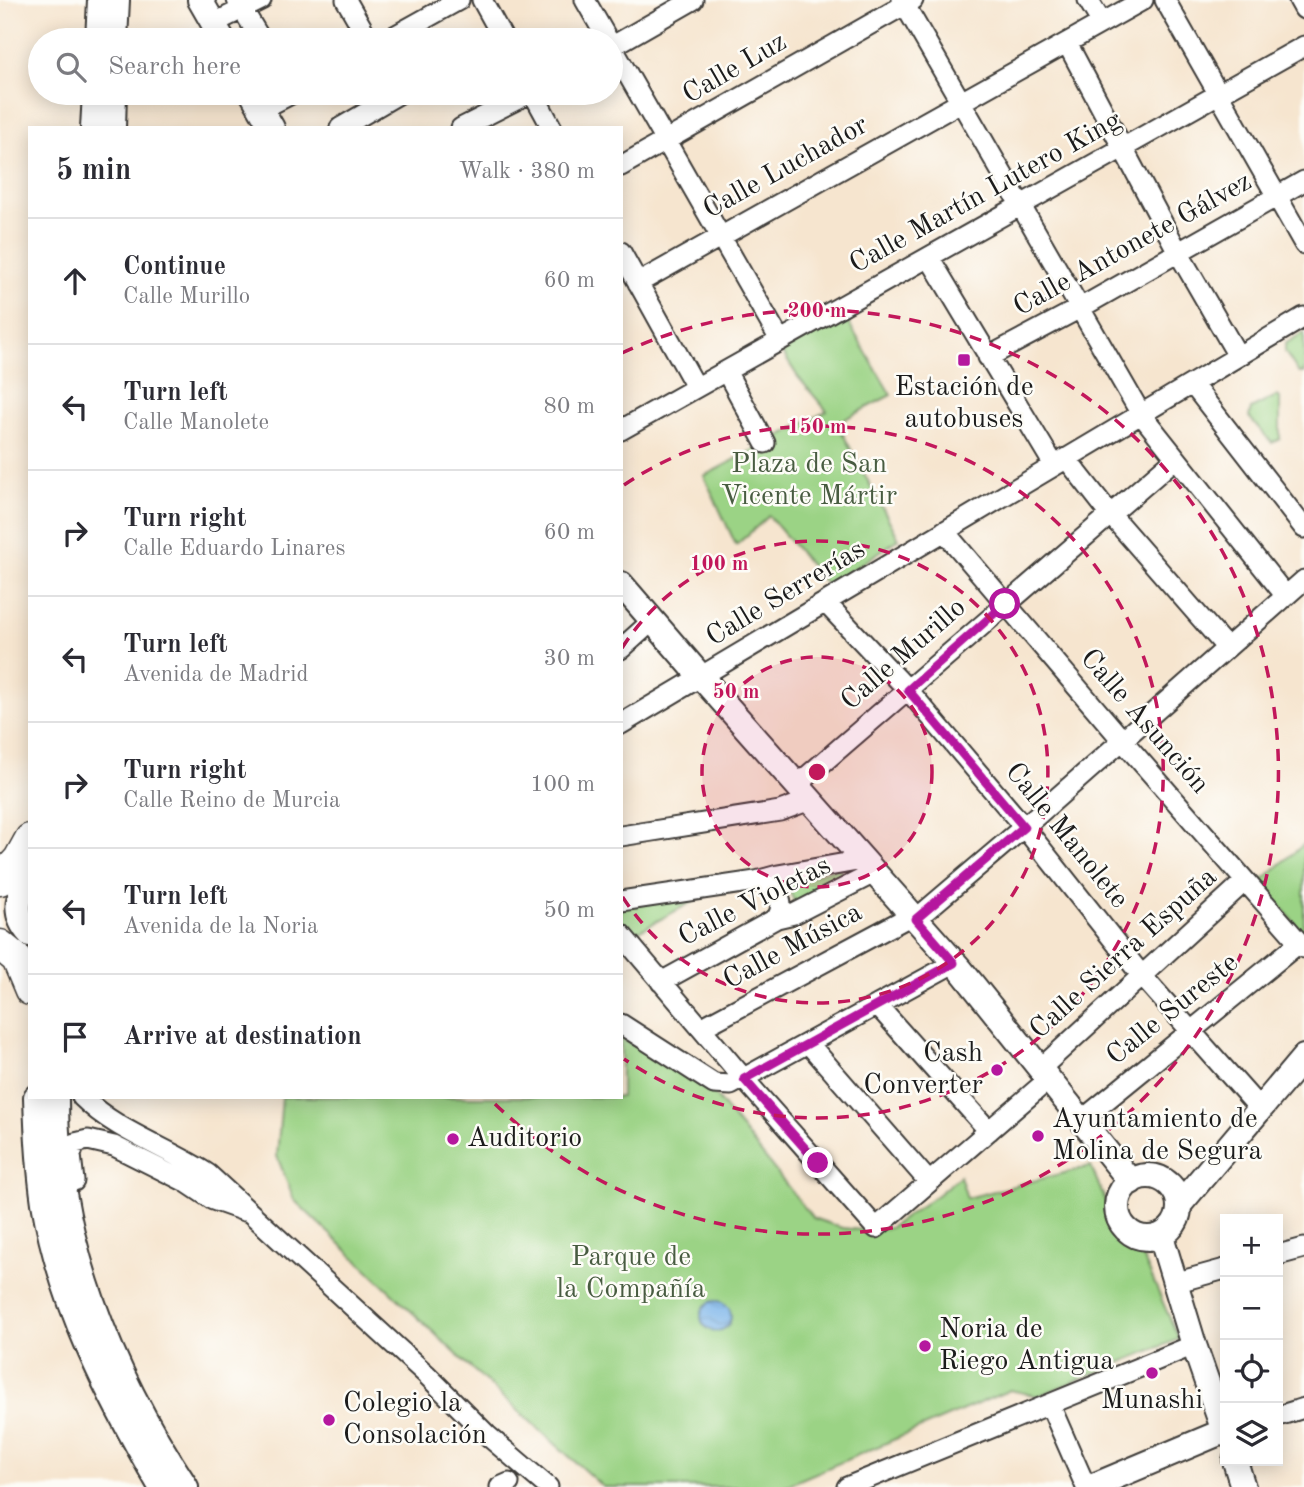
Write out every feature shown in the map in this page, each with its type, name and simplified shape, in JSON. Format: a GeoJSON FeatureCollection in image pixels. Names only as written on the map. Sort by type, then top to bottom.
{"type":"FeatureCollection","features":[{"type":"Feature","properties":{"kind":"highway"},"geometry":{"type":"LineString","coordinates":[[14,886],[19,859],[28,843]]}},
{"type":"Feature","properties":{"kind":"highway"},"geometry":{"type":"LineString","coordinates":[[0,936],[28,935]]}},
{"type":"Feature","properties":{"kind":"highway"},"geometry":{"type":"LineString","coordinates":[[0,944],[18,959],[28,985]]}},
{"type":"Feature","properties":{"kind":"main road"},"geometry":{"type":"LineString","coordinates":[[112,14],[136,0]]}},
{"type":"Feature","properties":{"kind":"main road"},"geometry":{"type":"LineString","coordinates":[[200,0],[216,28]]}},
{"type":"Feature","properties":{"kind":"main road"},"geometry":{"type":"LineString","coordinates":[[93,126],[94,105]]}},
{"type":"Feature","properties":{"kind":"main road"},"geometry":{"type":"LineString","coordinates":[[113,126],[114,105]]}},
{"type":"Feature","properties":{"kind":"main road"},"geometry":{"type":"LineString","coordinates":[[623,586],[954,963],[1131,1182]]}},
{"type":"Feature","properties":{"kind":"main road"},"geometry":{"type":"LineString","coordinates":[[14,886],[20,920],[28,932]]}},
{"type":"Feature","properties":{"kind":"main road"},"geometry":{"type":"LineString","coordinates":[[1180,1204],[1304,1056]]}},
{"type":"Feature","properties":{"kind":"main road"},"geometry":{"type":"LineString","coordinates":[[36,1099],[44,1204],[57,1261],[82,1332],[110,1395],[161,1487]]}},
{"type":"Feature","properties":{"kind":"main road"},"geometry":{"type":"LineString","coordinates":[[56,1099],[55,1123],[64,1197],[79,1262],[101,1327],[118,1366],[146,1422],[186,1487]]}},
{"type":"Feature","properties":{"kind":"main road"},"geometry":{"type":"LineString","coordinates":[[1143,1177],[1157,1177],[1167,1182],[1177,1194],[1180,1204],[1177,1220],[1171,1229],[1161,1236],[1149,1238],[1128,1231],[1117,1211],[1118,1199],[1131,1182],[1143,1177]]}},
{"type":"Feature","properties":{"kind":"main road"},"geometry":{"type":"LineString","coordinates":[[1161,1236],[1194,1345],[1220,1418]]}},
{"type":"Feature","properties":{"kind":"main road"},"geometry":{"type":"LineString","coordinates":[[1091,1487],[1220,1434]]}},
{"type":"Feature","properties":{"kind":"main road"},"geometry":{"type":"LineString","coordinates":[[1237,1466],[1243,1487]]}},
{"type":"Feature","properties":{"kind":"street"},"geometry":{"type":"LineString","coordinates":[[221,28],[240,5],[261,0]]}},
{"type":"Feature","properties":{"kind":"street"},"geometry":{"type":"LineString","coordinates":[[346,0],[362,28]]}},
{"type":"Feature","properties":{"kind":"street"},"geometry":{"type":"LineString","coordinates":[[409,28],[459,0]]}},
{"type":"Feature","properties":{"kind":"street"},"geometry":{"type":"LineString","coordinates":[[482,0],[494,28]]}},
{"type":"Feature","properties":{"kind":"street"},"geometry":{"type":"LineString","coordinates":[[585,0],[601,28]]}},
{"type":"Feature","properties":{"kind":"street"},"geometry":{"type":"LineString","coordinates":[[623,37],[693,0]]}},
{"type":"Feature","properties":{"kind":"street"},"geometry":{"type":"LineString","coordinates":[[1088,0],[1102,23]]}},
{"type":"Feature","properties":{"kind":"street","name":"Calle Luchador"},"geometry":{"type":"LineString","coordinates":[[638,283],[1143,0]]}},
{"type":"Feature","properties":{"kind":"street"},"geometry":{"type":"LineString","coordinates":[[1165,0],[1304,244]]}},
{"type":"Feature","properties":{"kind":"street"},"geometry":{"type":"LineString","coordinates":[[1299,0],[1304,9]]}},
{"type":"Feature","properties":{"kind":"street"},"geometry":{"type":"LineString","coordinates":[[907,2],[1140,414],[1285,595]]}},
{"type":"Feature","properties":{"kind":"street","name":"Calle Luz"},"geometry":{"type":"LineString","coordinates":[[623,165],[907,2]]}},
{"type":"Feature","properties":{"kind":"street"},"geometry":{"type":"LineString","coordinates":[[240,5],[254,28]]}},
{"type":"Feature","properties":{"kind":"street"},"geometry":{"type":"LineString","coordinates":[[1067,43],[1178,252],[1238,356]]}},
{"type":"Feature","properties":{"kind":"street","name":"Calle Martín Lutero King"},"geometry":{"type":"LineString","coordinates":[[623,429],[1304,46]]}},
{"type":"Feature","properties":{"kind":"street"},"geometry":{"type":"LineString","coordinates":[[623,67],[780,340]]}},
{"type":"Feature","properties":{"kind":"street"},"geometry":{"type":"LineString","coordinates":[[343,126],[379,105]]}},
{"type":"Feature","properties":{"kind":"street"},"geometry":{"type":"LineString","coordinates":[[465,126],[507,105]]}},
{"type":"Feature","properties":{"kind":"street"},"geometry":{"type":"LineString","coordinates":[[538,105],[551,126]]}},
{"type":"Feature","properties":{"kind":"street","name":"Calle Antonete Gálvez"},"geometry":{"type":"LineString","coordinates":[[988,357],[1304,181]]}},
{"type":"Feature","properties":{"kind":"street"},"geometry":{"type":"LineString","coordinates":[[623,257],[696,387]]}},
{"type":"Feature","properties":{"kind":"street"},"geometry":{"type":"LineString","coordinates":[[929,257],[988,357],[1060,462],[1110,514],[1226,647]]}},
{"type":"Feature","properties":{"kind":"street"},"geometry":{"type":"LineString","coordinates":[[1140,414],[1304,317]]}},
{"type":"Feature","properties":{"kind":"street"},"geometry":{"type":"LineString","coordinates":[[726,371],[765,443]]}},
{"type":"Feature","properties":{"kind":"street"},"geometry":{"type":"LineString","coordinates":[[1193,385],[1304,528]]}},
{"type":"Feature","properties":{"kind":"street","name":"Calle Serrerías"},"geometry":{"type":"LineString","coordinates":[[623,723],[1140,414]]}},
{"type":"Feature","properties":{"kind":"street","name":"Calle Murillo"},"geometry":{"type":"LineString","coordinates":[[803,793],[908,690],[1176,458]]}},
{"type":"Feature","properties":{"kind":"street","name":"Calle Asunción"},"geometry":{"type":"LineString","coordinates":[[944,531],[1302,945]]}},
{"type":"Feature","properties":{"kind":"street","name":"Calle Música"},"geometry":{"type":"LineString","coordinates":[[701,1028],[914,917],[1024,827],[1304,580]]}},
{"type":"Feature","properties":{"kind":"street","name":"Calle Manolete"},"geometry":{"type":"LineString","coordinates":[[825,602],[908,690],[1024,827],[1142,976],[1260,1108]]}},
{"type":"Feature","properties":{"kind":"street"},"geometry":{"type":"LineString","coordinates":[[623,647],[652,621]]}},
{"type":"Feature","properties":{"kind":"street"},"geometry":{"type":"LineString","coordinates":[[623,836],[780,811],[803,793]]}},
{"type":"Feature","properties":{"kind":"street"},"geometry":{"type":"LineString","coordinates":[[623,901],[756,881],[778,875],[869,866]]}},
{"type":"Feature","properties":{"kind":"street","name":"Calle Violetas"},"geometry":{"type":"LineString","coordinates":[[662,982],[777,918],[794,914],[869,866]]}},
{"type":"Feature","properties":{"kind":"street"},"geometry":{"type":"LineString","coordinates":[[756,881],[766,882],[779,895],[781,911],[777,918]]}},
{"type":"Feature","properties":{"kind":"street","name":"Calle Sierra Espuña"},"geometry":{"type":"LineString","coordinates":[[744,1079],[876,1228],[989,1131],[1142,976],[1245,881]]}},
{"type":"Feature","properties":{"kind":"street"},"geometry":{"type":"LineString","coordinates":[[623,936],[744,1079]]}},
{"type":"Feature","properties":{"kind":"street","name":"Calle Sureste"},"geometry":{"type":"LineString","coordinates":[[1082,1120],[1302,945]]}},
{"type":"Feature","properties":{"kind":"street"},"geometry":{"type":"LineString","coordinates":[[623,1025],[714,1084],[730,1085],[954,963]]}},
{"type":"Feature","properties":{"kind":"street"},"geometry":{"type":"LineString","coordinates":[[877,1005],[989,1131]]}},
{"type":"Feature","properties":{"kind":"street"},"geometry":{"type":"LineString","coordinates":[[808,1043],[929,1182]]}},
{"type":"Feature","properties":{"kind":"street"},"geometry":{"type":"LineString","coordinates":[[84,1099],[117,1125],[186,1160],[220,1196]]}},
{"type":"Feature","properties":{"kind":"street"},"geometry":{"type":"LineString","coordinates":[[134,1156],[143,1138]]}},
{"type":"Feature","properties":{"kind":"street"},"geometry":{"type":"LineString","coordinates":[[79,1262],[84,1241],[71,1155],[75,1143],[81,1140],[100,1141],[252,1213],[487,1434],[548,1487]]}},
{"type":"Feature","properties":{"kind":"street"},"geometry":{"type":"LineString","coordinates":[[1283,1254],[1304,1248]]}},
{"type":"Feature","properties":{"kind":"street"},"geometry":{"type":"LineString","coordinates":[[1174,1283],[1220,1270]]}},
{"type":"Feature","properties":{"kind":"street"},"geometry":{"type":"LineString","coordinates":[[847,1487],[1194,1345]]}},
{"type":"Feature","properties":{"kind":"street"},"geometry":{"type":"LineString","coordinates":[[1050,1405],[1086,1487]]}},
{"type":"Feature","properties":{"kind":"street"},"geometry":{"type":"LineString","coordinates":[[1283,1414],[1304,1408]]}},
{"type":"Feature","properties":{"kind":"green space","name":"Plaza de San Vicente Mártir"},"geometry":{"type":"Polygon","coordinates":[[[844,315],[891,395],[837,423],[899,539],[828,586],[769,516],[736,545],[704,476],[827,411],[798,377],[780,349],[844,315]]]}},
{"type":"Feature","properties":{"kind":"green space"},"geometry":{"type":"Polygon","coordinates":[[[1304,332],[1304,373],[1299,373],[1285,352],[1285,344],[1304,332]]]}},
{"type":"Feature","properties":{"kind":"green space"},"geometry":{"type":"Polygon","coordinates":[[[1276,396],[1280,398],[1280,439],[1272,443],[1249,417],[1251,409],[1276,396]]]}},
{"type":"Feature","properties":{"kind":"green space"},"geometry":{"type":"Polygon","coordinates":[[[1304,844],[1304,934],[1260,882],[1304,844]]]}},
{"type":"Feature","properties":{"kind":"green space"},"geometry":{"type":"Polygon","coordinates":[[[839,867],[847,883],[797,908],[786,883],[839,867]]]}},
{"type":"Feature","properties":{"kind":"green space"},"geometry":{"type":"Polygon","coordinates":[[[708,893],[632,935],[623,924],[623,907],[708,893]]]}},
{"type":"Feature","properties":{"kind":"green space","name":"Parque de la Compañía"},"geometry":{"type":"Polygon","coordinates":[[[623,1039],[710,1089],[813,1218],[842,1228],[889,1228],[960,1176],[967,1198],[1091,1166],[1117,1229],[1135,1239],[1179,1339],[1038,1396],[1010,1390],[783,1487],[603,1487],[469,1366],[294,1200],[277,1156],[282,1099],[623,1099],[623,1039]]]}},
{"type":"Feature","properties":{"kind":"water"},"geometry":{"type":"Polygon","coordinates":[[[716,1301],[726,1306],[731,1316],[726,1326],[716,1331],[706,1326],[701,1316],[706,1306],[716,1301]]]}},
{"type":"Feature","properties":{"kind":"place","name":"Estación de autobuses"},"geometry":{"type":"Point","coordinates":[964,360]}},
{"type":"Feature","properties":{"kind":"place","name":"Cash Converter"},"geometry":{"type":"Point","coordinates":[997,1070]}},
{"type":"Feature","properties":{"kind":"place","name":"Ayuntamiento de Molina de Segura"},"geometry":{"type":"Point","coordinates":[1038,1136]}},
{"type":"Feature","properties":{"kind":"place","name":"Auditorio"},"geometry":{"type":"Point","coordinates":[453,1139]}},
{"type":"Feature","properties":{"kind":"place","name":"Noria de Riego Antigua"},"geometry":{"type":"Point","coordinates":[925,1346]}},
{"type":"Feature","properties":{"kind":"place","name":"Munashi"},"geometry":{"type":"Point","coordinates":[1152,1373]}},
{"type":"Feature","properties":{"kind":"place","name":"Colegio la Consolación"},"geometry":{"type":"Point","coordinates":[329,1420]}},
{"type":"Feature","properties":{"kind":"route"},"geometry":{"type":"LineString","coordinates":[[818,1163],[744,1079],[954,963],[916,919],[1024,827],[908,690],[1005,604]]}}]}
